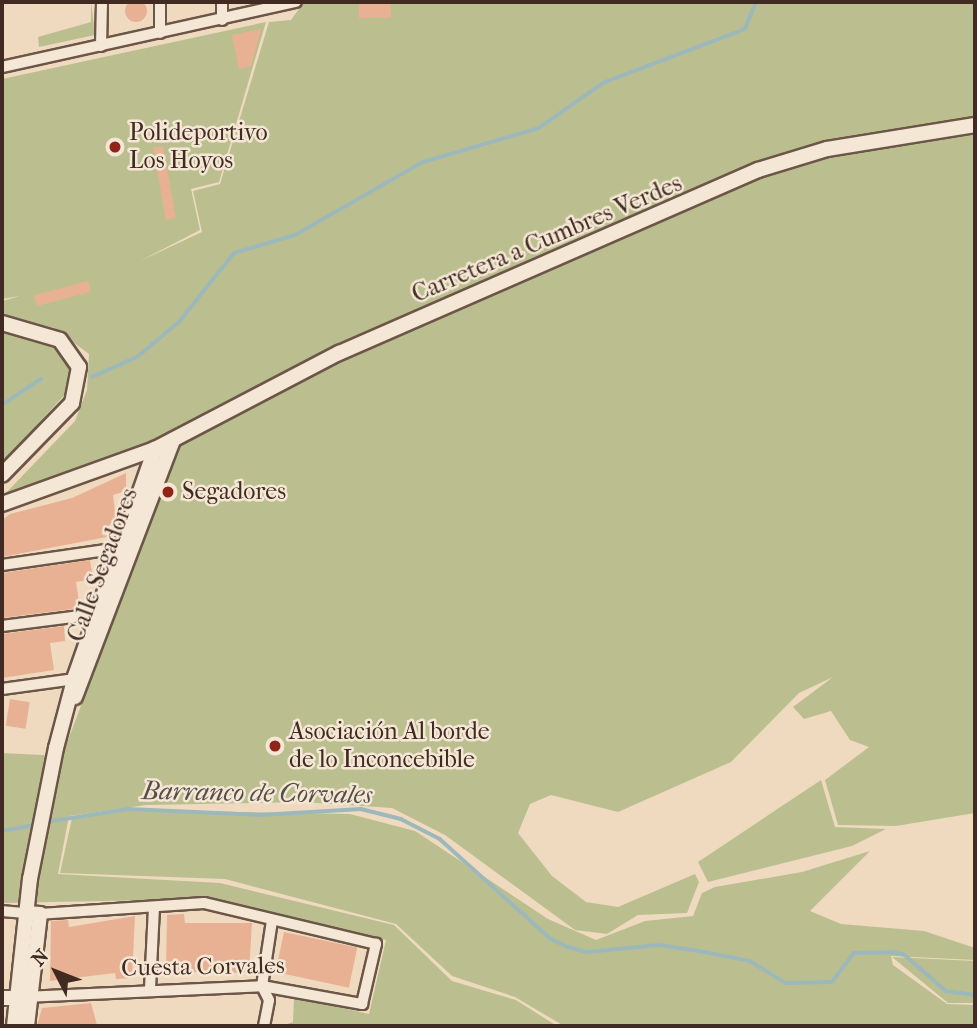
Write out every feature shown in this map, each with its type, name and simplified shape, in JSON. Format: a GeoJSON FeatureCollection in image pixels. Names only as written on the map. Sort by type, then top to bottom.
{"type":"FeatureCollection","features":[{"type":"Feature","properties":{"kind":"street"},"geometry":{"type":"LineString","coordinates":[[101,46],[102,2]]}},
{"type":"Feature","properties":{"kind":"street"},"geometry":{"type":"LineString","coordinates":[[160,2],[160,33]]}},
{"type":"Feature","properties":{"kind":"street"},"geometry":{"type":"LineString","coordinates":[[222,2],[222,20]]}},
{"type":"Feature","properties":{"kind":"street"},"geometry":{"type":"LineString","coordinates":[[273,11],[283,2]]}},
{"type":"Feature","properties":{"kind":"street"},"geometry":{"type":"LineString","coordinates":[[2,67],[273,11],[296,2]]}},
{"type":"Feature","properties":{"kind":"street","name":"Carretera a Cumbres Verdes"},"geometry":{"type":"LineString","coordinates":[[2,504],[155,449],[340,353],[758,170],[827,149],[975,125]]}},
{"type":"Feature","properties":{"kind":"street"},"geometry":{"type":"LineString","coordinates":[[2,323],[60,340],[79,367],[72,403],[2,475]]}},
{"type":"Feature","properties":{"kind":"street","name":"Calle Segadores"},"geometry":{"type":"LineString","coordinates":[[24,997],[33,913],[30,878],[55,752],[70,704],[173,440]]}},
{"type":"Feature","properties":{"kind":"street","name":"Calle Segadores"},"geometry":{"type":"LineString","coordinates":[[80,678],[96,614],[155,449]]}},
{"type":"Feature","properties":{"kind":"street"},"geometry":{"type":"LineString","coordinates":[[2,565],[121,548]]}},
{"type":"Feature","properties":{"kind":"street"},"geometry":{"type":"LineString","coordinates":[[2,626],[96,614]]}},
{"type":"Feature","properties":{"kind":"street"},"geometry":{"type":"LineString","coordinates":[[2,689],[80,678]]}},
{"type":"Feature","properties":{"kind":"street"},"geometry":{"type":"LineString","coordinates":[[2,911],[33,913],[204,902],[271,921],[262,986],[269,1000],[264,1026]]}},
{"type":"Feature","properties":{"kind":"street"},"geometry":{"type":"LineString","coordinates":[[150,989],[154,907]]}},
{"type":"Feature","properties":{"kind":"street","name":"Cuesta Corvales"},"geometry":{"type":"LineString","coordinates":[[2,998],[150,989],[262,986],[362,1004],[376,944],[271,921]]}},
{"type":"Feature","properties":{"kind":"street"},"geometry":{"type":"LineString","coordinates":[[14,1026],[24,997]]}},
{"type":"Feature","properties":{"kind":"street"},"geometry":{"type":"LineString","coordinates":[[24,997],[27,1026]]}},
{"type":"Feature","properties":{"kind":"green space"},"geometry":{"type":"Polygon","coordinates":[[[91,2],[95,35],[39,47],[38,37],[91,22],[91,2]]]}},
{"type":"Feature","properties":{"kind":"green space"},"geometry":{"type":"Polygon","coordinates":[[[304,2],[975,2],[975,813],[896,826],[838,825],[825,780],[869,747],[850,740],[831,711],[804,719],[793,707],[833,677],[799,693],[731,762],[618,812],[551,795],[530,804],[518,833],[552,876],[586,902],[618,907],[695,874],[699,882],[687,913],[638,915],[607,934],[575,930],[445,835],[392,808],[303,802],[146,805],[69,816],[58,874],[220,883],[394,925],[452,981],[516,1000],[557,1026],[282,1026],[293,1022],[294,997],[369,1014],[386,940],[206,899],[2,903],[2,753],[62,756],[181,441],[2,497],[75,421],[87,390],[89,354],[54,328],[2,314],[2,301],[20,296],[2,299],[2,79],[266,22],[219,182],[191,189],[200,230],[140,261],[202,232],[193,191],[220,184],[269,22],[291,20],[304,2]]]}},
{"type":"Feature","properties":{"kind":"green space"},"geometry":{"type":"Polygon","coordinates":[[[2,330],[51,346],[65,356],[70,372],[68,391],[2,463],[2,330]]]}},
{"type":"Feature","properties":{"kind":"green space"},"geometry":{"type":"Polygon","coordinates":[[[821,780],[835,827],[886,829],[852,846],[708,882],[698,862],[821,780]]]}},
{"type":"Feature","properties":{"kind":"green space"},"geometry":{"type":"Polygon","coordinates":[[[128,810],[350,814],[415,831],[548,919],[596,940],[645,921],[693,916],[702,893],[715,887],[802,872],[870,851],[810,911],[841,924],[924,931],[975,948],[975,960],[891,956],[893,965],[947,1004],[975,1005],[975,1026],[564,1026],[515,997],[452,976],[396,924],[225,879],[60,873],[72,818],[128,810]]]}},
{"type":"Feature","properties":{"kind":"green space"},"geometry":{"type":"Polygon","coordinates":[[[892,957],[975,961],[975,1003],[948,1003],[892,957]]]}},
{"type":"Feature","properties":{"kind":"building"},"geometry":{"type":"Polygon","coordinates":[[[136,0],[144,3],[147,11],[144,19],[136,22],[128,19],[125,11],[128,3],[136,0]]]}},
{"type":"Feature","properties":{"kind":"building"},"geometry":{"type":"Polygon","coordinates":[[[359,2],[391,2],[391,18],[359,18],[359,2]]]}},
{"type":"Feature","properties":{"kind":"building"},"geometry":{"type":"Polygon","coordinates":[[[261,29],[251,66],[239,69],[232,35],[261,29]]]}},
{"type":"Feature","properties":{"kind":"building"},"geometry":{"type":"Polygon","coordinates":[[[163,146],[176,218],[166,220],[153,148],[163,146]]]}},
{"type":"Feature","properties":{"kind":"building"},"geometry":{"type":"Polygon","coordinates":[[[88,281],[91,292],[37,306],[34,295],[88,281]]]}},
{"type":"Feature","properties":{"kind":"building"},"geometry":{"type":"Polygon","coordinates":[[[126,473],[126,491],[113,495],[116,519],[105,529],[107,537],[2,557],[2,520],[10,514],[72,498],[126,473]]]}},
{"type":"Feature","properties":{"kind":"building"},"geometry":{"type":"Polygon","coordinates":[[[90,560],[93,579],[76,582],[80,608],[2,618],[2,573],[90,560]]]}},
{"type":"Feature","properties":{"kind":"building"},"geometry":{"type":"Polygon","coordinates":[[[64,626],[65,641],[50,643],[54,670],[2,678],[2,634],[64,626]]]}},
{"type":"Feature","properties":{"kind":"building"},"geometry":{"type":"Polygon","coordinates":[[[10,699],[30,702],[26,729],[6,726],[10,699]]]}},
{"type":"Feature","properties":{"kind":"building"},"geometry":{"type":"Polygon","coordinates":[[[184,914],[185,923],[252,923],[249,972],[232,973],[232,967],[166,976],[167,915],[184,914]]]}},
{"type":"Feature","properties":{"kind":"building"},"geometry":{"type":"Polygon","coordinates":[[[135,916],[132,978],[116,979],[115,973],[50,981],[51,921],[68,920],[69,927],[135,916]]]}},
{"type":"Feature","properties":{"kind":"building"},"geometry":{"type":"Polygon","coordinates":[[[284,932],[357,948],[349,988],[275,972],[284,932]]]}},
{"type":"Feature","properties":{"kind":"building"},"geometry":{"type":"Polygon","coordinates":[[[91,1003],[97,1025],[37,1026],[42,1008],[91,1003]]]}},
{"type":"Feature","properties":{"kind":"waterway"},"geometry":{"type":"LineString","coordinates":[[92,377],[137,357],[179,322],[234,253],[295,235],[423,162],[539,128],[603,83],[745,29],[756,2]]}},
{"type":"Feature","properties":{"kind":"waterway"},"geometry":{"type":"LineString","coordinates":[[2,405],[41,379]]}},
{"type":"Feature","properties":{"kind":"waterway","name":"Barranco de Corvales"},"geometry":{"type":"LineString","coordinates":[[46,822],[128,809],[260,815],[361,809],[401,819],[440,839],[551,939],[568,947],[587,952],[659,945],[699,951],[750,961],[786,983],[832,982],[854,953],[893,952],[905,955],[946,991],[975,995]]}},
{"type":"Feature","properties":{"kind":"waterway","name":"Barranco de Corvales"},"geometry":{"type":"LineString","coordinates":[[2,831],[35,825]]}},
{"type":"Feature","properties":{"kind":"place","name":"Polideportivo Los Hoyos"},"geometry":{"type":"Point","coordinates":[115,147]}},
{"type":"Feature","properties":{"kind":"place","name":"Segadores"},"geometry":{"type":"Point","coordinates":[168,492]}},
{"type":"Feature","properties":{"kind":"place","name":"Asociación Al borde de lo Inconcebible"},"geometry":{"type":"Point","coordinates":[275,746]}}]}
